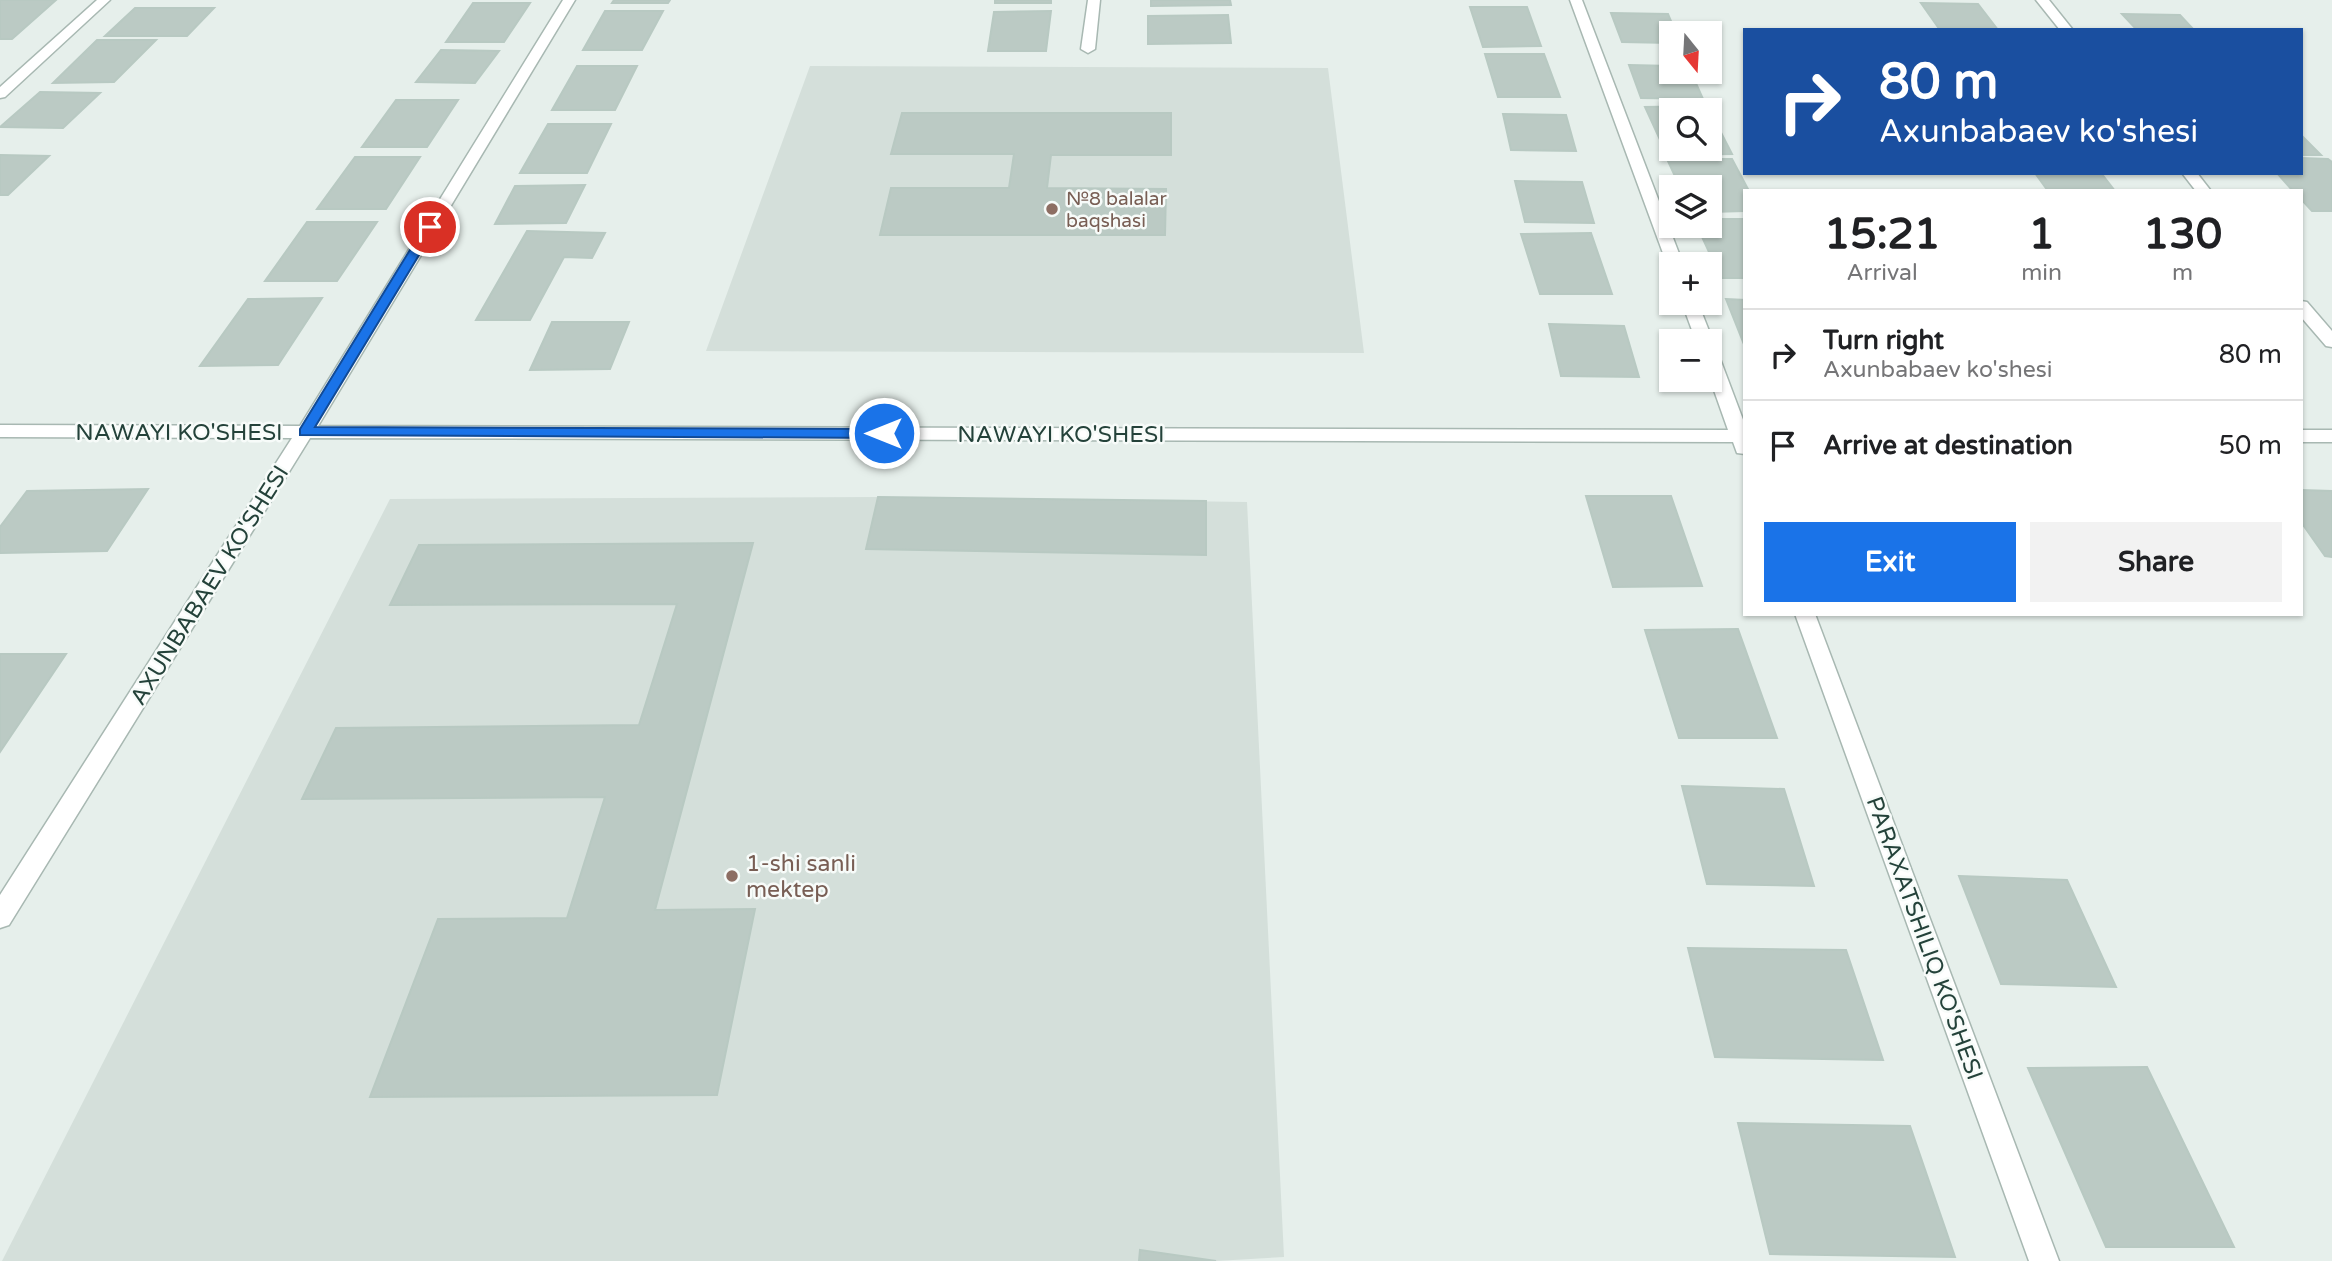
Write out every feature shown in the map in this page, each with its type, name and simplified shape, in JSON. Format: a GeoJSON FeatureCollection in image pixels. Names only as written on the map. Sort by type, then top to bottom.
{"type":"FeatureCollection","features":[{"type":"Feature","properties":{"kind":"street"},"geometry":{"type":"LineString","coordinates":[[0,94],[104,0]]}},
{"type":"Feature","properties":{"kind":"street","name":"AXUNBABAEV KO'SHESI"},"geometry":{"type":"LineString","coordinates":[[0,917],[305,432],[569,0]]}},
{"type":"Feature","properties":{"kind":"street"},"geometry":{"type":"LineString","coordinates":[[1088,48],[1094,0]]}},
{"type":"Feature","properties":{"kind":"street"},"geometry":{"type":"LineString","coordinates":[[1576,0],[1670,252]]}},
{"type":"Feature","properties":{"kind":"street"},"geometry":{"type":"LineString","coordinates":[[2042,0],[2065,28]]}},
{"type":"Feature","properties":{"kind":"street"},"geometry":{"type":"LineString","coordinates":[[2191,175],[2202,189]]}},
{"type":"Feature","properties":{"kind":"street"},"geometry":{"type":"LineString","coordinates":[[2303,308],[2332,342]]}},
{"type":"Feature","properties":{"kind":"street"},"geometry":{"type":"LineString","coordinates":[[1722,387],[1743,440]]}},
{"type":"Feature","properties":{"kind":"street","name":"NAWAYI KO'SHESI"},"geometry":{"type":"LineString","coordinates":[[0,431],[1743,440]]}},
{"type":"Feature","properties":{"kind":"street"},"geometry":{"type":"LineString","coordinates":[[2303,436],[2332,436]]}},
{"type":"Feature","properties":{"kind":"street","name":"PARAXATSHILIQ KO'SHESI"},"geometry":{"type":"LineString","coordinates":[[1806,616],[2044,1261]]}},
{"type":"Feature","properties":{"kind":"shaded area","name":"№8 balalar baqshasi"},"geometry":{"type":"Polygon","coordinates":[[[810,66],[1328,68],[1364,353],[706,351],[810,66]]]}},
{"type":"Feature","properties":{"kind":"shaded area","name":"1-shi sanli mektep"},"geometry":{"type":"Polygon","coordinates":[[[878,497],[1247,502],[1284,1257],[1216,1261],[1140,1250],[1139,1261],[2,1261],[390,499],[878,497]]]}},
{"type":"Feature","properties":{"kind":"building"},"geometry":{"type":"Polygon","coordinates":[[[0,0],[56,0],[12,39],[0,39],[0,0]]]}},
{"type":"Feature","properties":{"kind":"building"},"geometry":{"type":"Polygon","coordinates":[[[614,0],[670,0],[668,3],[612,3],[614,0]]]}},
{"type":"Feature","properties":{"kind":"building"},"geometry":{"type":"Polygon","coordinates":[[[995,0],[1051,0],[1051,3],[995,3],[995,0]]]}},
{"type":"Feature","properties":{"kind":"building"},"geometry":{"type":"Polygon","coordinates":[[[1151,0],[1230,0],[1231,5],[1151,6],[1151,0]]]}},
{"type":"Feature","properties":{"kind":"building"},"geometry":{"type":"Polygon","coordinates":[[[473,3],[530,3],[504,42],[446,42],[473,3]]]}},
{"type":"Feature","properties":{"kind":"building"},"geometry":{"type":"Polygon","coordinates":[[[1921,3],[1978,4],[1996,28],[1939,28],[1921,3]]]}},
{"type":"Feature","properties":{"kind":"building"},"geometry":{"type":"Polygon","coordinates":[[[1470,7],[1527,7],[1541,46],[1483,47],[1470,7]]]}},
{"type":"Feature","properties":{"kind":"building"},"geometry":{"type":"Polygon","coordinates":[[[135,8],[214,8],[187,36],[105,36],[135,8]]]}},
{"type":"Feature","properties":{"kind":"building"},"geometry":{"type":"Polygon","coordinates":[[[605,11],[663,11],[642,50],[583,50],[605,11]]]}},
{"type":"Feature","properties":{"kind":"building"},"geometry":{"type":"Polygon","coordinates":[[[1051,11],[1046,51],[988,51],[994,12],[1051,11]]]}},
{"type":"Feature","properties":{"kind":"building"},"geometry":{"type":"Polygon","coordinates":[[[1611,13],[1668,14],[1671,21],[1659,21],[1659,43],[1622,42],[1611,13]]]}},
{"type":"Feature","properties":{"kind":"building"},"geometry":{"type":"Polygon","coordinates":[[[2122,14],[2180,15],[2192,28],[2135,28],[2122,14]]]}},
{"type":"Feature","properties":{"kind":"building"},"geometry":{"type":"Polygon","coordinates":[[[1228,15],[1231,43],[1148,44],[1148,16],[1228,15]]]}},
{"type":"Feature","properties":{"kind":"building"},"geometry":{"type":"Polygon","coordinates":[[[97,40],[156,40],[114,82],[53,83],[97,40]]]}},
{"type":"Feature","properties":{"kind":"building"},"geometry":{"type":"Polygon","coordinates":[[[441,50],[499,51],[475,83],[416,82],[441,50]]]}},
{"type":"Feature","properties":{"kind":"building"},"geometry":{"type":"Polygon","coordinates":[[[1485,54],[1544,54],[1560,97],[1498,97],[1485,54]]]}},
{"type":"Feature","properties":{"kind":"building"},"geometry":{"type":"Polygon","coordinates":[[[1629,65],[1659,66],[1659,84],[1696,84],[1703,98],[1659,98],[1641,98],[1629,65]]]}},
{"type":"Feature","properties":{"kind":"building"},"geometry":{"type":"Polygon","coordinates":[[[577,66],[637,66],[615,110],[552,110],[577,66]]]}},
{"type":"Feature","properties":{"kind":"building"},"geometry":{"type":"Polygon","coordinates":[[[40,92],[100,93],[63,128],[0,127],[40,92]]]}},
{"type":"Feature","properties":{"kind":"building"},"geometry":{"type":"Polygon","coordinates":[[[396,100],[458,100],[427,147],[362,147],[396,100]]]}},
{"type":"Feature","properties":{"kind":"building"},"geometry":{"type":"Polygon","coordinates":[[[1645,107],[1659,107],[1659,138],[1645,107]]]}},
{"type":"Feature","properties":{"kind":"building"},"geometry":{"type":"Polygon","coordinates":[[[902,113],[1171,113],[1171,155],[1051,155],[1047,188],[1166,189],[1165,235],[880,235],[891,188],[1009,188],[1014,154],[891,154],[902,113]]]}},
{"type":"Feature","properties":{"kind":"building"},"geometry":{"type":"Polygon","coordinates":[[[1503,114],[1566,115],[1576,151],[1511,150],[1503,114]]]}},
{"type":"Feature","properties":{"kind":"building"},"geometry":{"type":"Polygon","coordinates":[[[548,124],[611,124],[587,173],[520,173],[548,124]]]}},
{"type":"Feature","properties":{"kind":"building"},"geometry":{"type":"Polygon","coordinates":[[[1722,134],[1732,154],[1722,154],[1722,134]]]}},
{"type":"Feature","properties":{"kind":"building"},"geometry":{"type":"Polygon","coordinates":[[[2303,137],[2321,155],[2303,155],[2303,137]]]}},
{"type":"Feature","properties":{"kind":"building"},"geometry":{"type":"Polygon","coordinates":[[[0,155],[49,156],[8,195],[0,195],[0,155]]]}},
{"type":"Feature","properties":{"kind":"building"},"geometry":{"type":"Polygon","coordinates":[[[355,157],[420,157],[386,209],[317,209],[355,157]]]}},
{"type":"Feature","properties":{"kind":"building"},"geometry":{"type":"Polygon","coordinates":[[[2303,158],[2328,159],[2332,162],[2332,211],[2312,211],[2303,201],[2303,189],[2291,189],[2279,175],[2303,175],[2303,158]]]}},
{"type":"Feature","properties":{"kind":"building"},"geometry":{"type":"Polygon","coordinates":[[[1732,159],[1748,189],[1743,189],[1743,211],[1722,212],[1722,175],[1674,175],[1668,161],[1732,159]]]}},
{"type":"Feature","properties":{"kind":"building"},"geometry":{"type":"Polygon","coordinates":[[[2036,175],[2103,175],[2113,189],[2047,189],[2036,175]]]}},
{"type":"Feature","properties":{"kind":"building"},"geometry":{"type":"Polygon","coordinates":[[[1515,181],[1582,182],[1594,223],[1525,222],[1515,181]]]}},
{"type":"Feature","properties":{"kind":"building"},"geometry":{"type":"Polygon","coordinates":[[[585,185],[566,223],[495,224],[515,186],[585,185]]]}},
{"type":"Feature","properties":{"kind":"building"},"geometry":{"type":"Polygon","coordinates":[[[1722,219],[1743,219],[1743,278],[1722,278],[1722,252],[1709,252],[1703,238],[1722,238],[1722,219]]]}},
{"type":"Feature","properties":{"kind":"building"},"geometry":{"type":"Polygon","coordinates":[[[307,222],[377,222],[337,281],[265,281],[307,222]]]}},
{"type":"Feature","properties":{"kind":"building"},"geometry":{"type":"Polygon","coordinates":[[[527,231],[605,233],[592,258],[564,257],[530,320],[476,320],[527,231]]]}},
{"type":"Feature","properties":{"kind":"building"},"geometry":{"type":"Polygon","coordinates":[[[1591,233],[1612,294],[1540,294],[1521,234],[1591,233]]]}},
{"type":"Feature","properties":{"kind":"building"},"geometry":{"type":"Polygon","coordinates":[[[322,298],[278,365],[200,366],[248,299],[322,298]]]}},
{"type":"Feature","properties":{"kind":"building"},"geometry":{"type":"Polygon","coordinates":[[[1726,299],[1743,300],[1743,342],[1726,299]]]}},
{"type":"Feature","properties":{"kind":"building"},"geometry":{"type":"Polygon","coordinates":[[[552,322],[629,322],[610,369],[530,370],[552,322]]]}},
{"type":"Feature","properties":{"kind":"building"},"geometry":{"type":"Polygon","coordinates":[[[1549,324],[1624,326],[1639,377],[1561,376],[1549,324]]]}},
{"type":"Feature","properties":{"kind":"building"},"geometry":{"type":"Polygon","coordinates":[[[148,489],[107,551],[0,553],[0,527],[27,491],[148,489]]]}},
{"type":"Feature","properties":{"kind":"building"},"geometry":{"type":"Polygon","coordinates":[[[2303,490],[2332,491],[2332,557],[2325,556],[2303,525],[2303,490]]]}},
{"type":"Feature","properties":{"kind":"building"},"geometry":{"type":"Polygon","coordinates":[[[1586,496],[1671,496],[1702,586],[1613,587],[1586,496]]]}},
{"type":"Feature","properties":{"kind":"building"},"geometry":{"type":"Polygon","coordinates":[[[878,497],[1206,501],[1206,555],[866,549],[878,497]]]}},
{"type":"Feature","properties":{"kind":"building"},"geometry":{"type":"Polygon","coordinates":[[[753,543],[655,910],[755,909],[717,1095],[370,1097],[438,919],[567,918],[605,797],[302,799],[336,728],[639,725],[677,604],[390,605],[419,545],[753,543]]]}},
{"type":"Feature","properties":{"kind":"building"},"geometry":{"type":"Polygon","coordinates":[[[1738,629],[1777,738],[1679,738],[1645,630],[1738,629]]]}},
{"type":"Feature","properties":{"kind":"building"},"geometry":{"type":"Polygon","coordinates":[[[0,654],[66,654],[0,752],[0,654]]]}},
{"type":"Feature","properties":{"kind":"building"},"geometry":{"type":"Polygon","coordinates":[[[1682,786],[1784,789],[1814,886],[1707,884],[1682,786]]]}},
{"type":"Feature","properties":{"kind":"building"},"geometry":{"type":"Polygon","coordinates":[[[1959,876],[2067,880],[2116,987],[2001,984],[1959,876]]]}},
{"type":"Feature","properties":{"kind":"building"},"geometry":{"type":"Polygon","coordinates":[[[1688,948],[1846,950],[1883,1060],[1715,1057],[1688,948]]]}},
{"type":"Feature","properties":{"kind":"building"},"geometry":{"type":"Polygon","coordinates":[[[2147,1067],[2234,1247],[2106,1247],[2028,1068],[2147,1067]]]}},
{"type":"Feature","properties":{"kind":"building"},"geometry":{"type":"Polygon","coordinates":[[[1738,1123],[1910,1126],[1955,1257],[1770,1254],[1738,1123]]]}},
{"type":"Feature","properties":{"kind":"building"},"geometry":{"type":"Polygon","coordinates":[[[1140,1250],[1216,1261],[1139,1261],[1140,1250]]]}},
{"type":"Feature","properties":{"kind":"place","name":"№8 balalar baqshasi"},"geometry":{"type":"Point","coordinates":[1052,209]}},
{"type":"Feature","properties":{"kind":"place","name":"1-shi sanli mektep"},"geometry":{"type":"Point","coordinates":[732,876]}},
{"type":"Feature","properties":{"kind":"route"},"geometry":{"type":"LineString","coordinates":[[430,227],[305,432],[884,433]]}}]}
